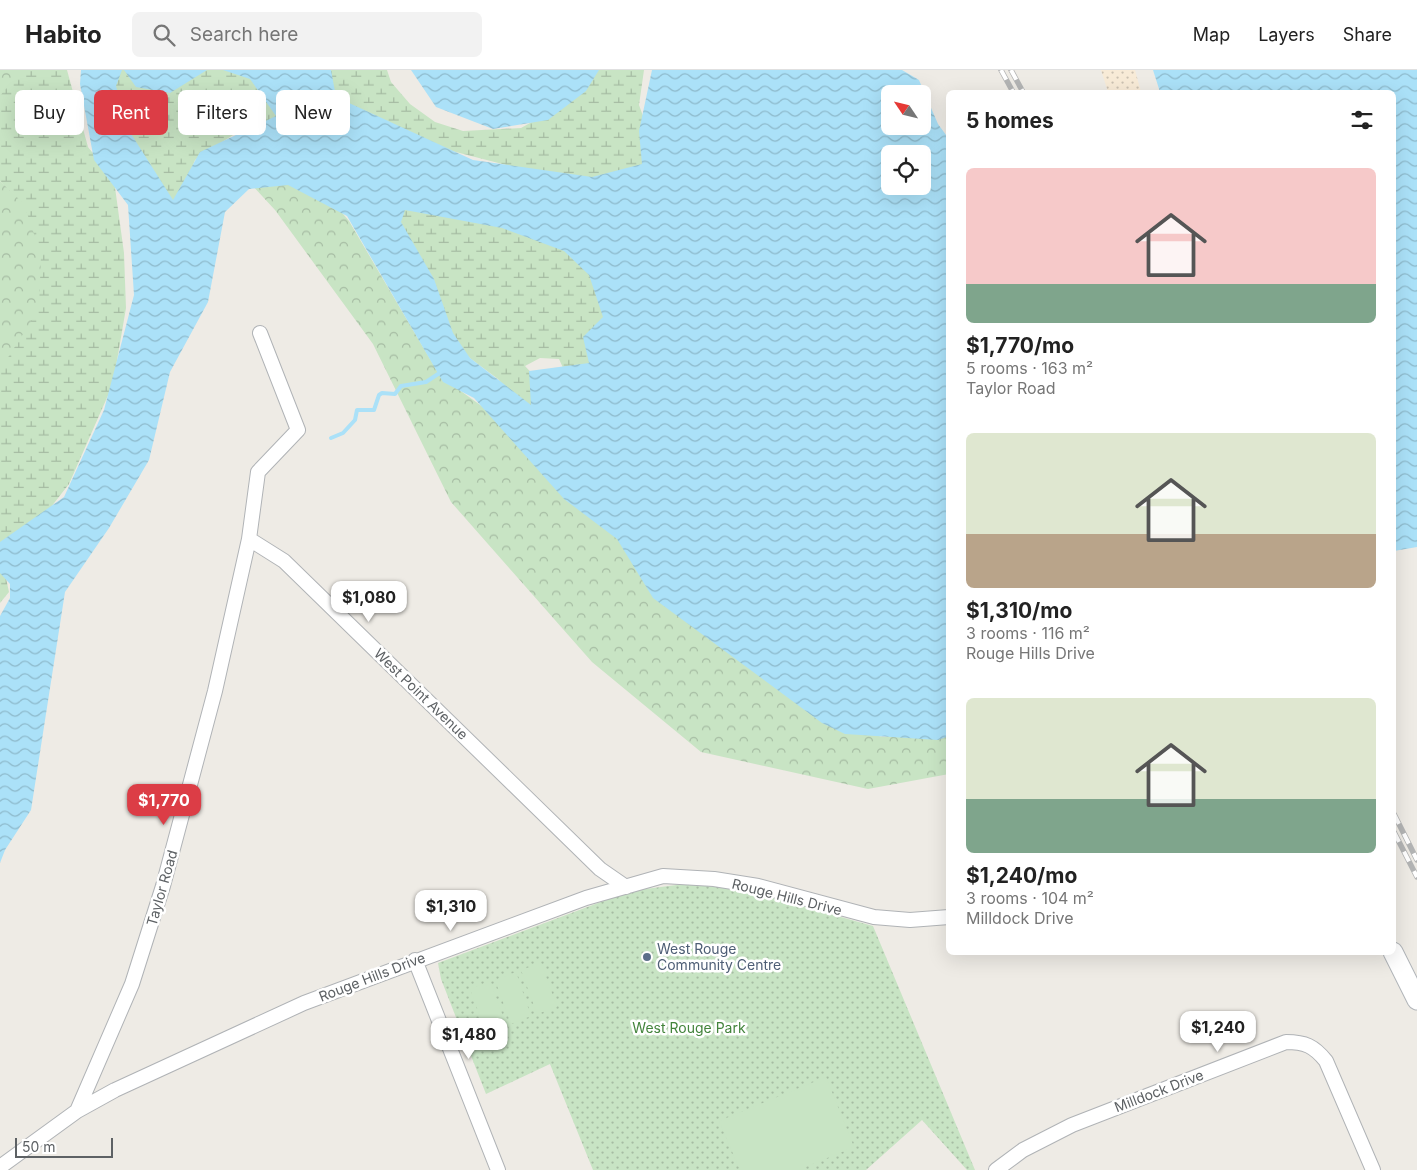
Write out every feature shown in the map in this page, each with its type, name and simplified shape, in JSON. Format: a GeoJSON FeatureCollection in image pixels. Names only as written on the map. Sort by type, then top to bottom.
{"type":"FeatureCollection","features":[{"type":"Feature","properties":{"kind":"street"},"geometry":{"type":"LineString","coordinates":[[248,539],[258,472],[298,430],[260,333]]}},
{"type":"Feature","properties":{"kind":"street","name":"West Point Avenue"},"geometry":{"type":"LineString","coordinates":[[248,539],[284,560],[600,869],[626,887]]}},
{"type":"Feature","properties":{"kind":"street","name":"Taylor Road"},"geometry":{"type":"LineString","coordinates":[[77,1112],[132,984],[163,886],[215,691],[248,539]]}},
{"type":"Feature","properties":{"kind":"street","name":"Rouge Hills Drive"},"geometry":{"type":"LineString","coordinates":[[0,1167],[77,1112],[115,1090],[304,1002],[586,898],[663,876],[714,879],[758,886],[874,917],[910,920],[946,917]]}},
{"type":"Feature","properties":{"kind":"street"},"geometry":{"type":"LineString","coordinates":[[1394,955],[1417,1000]]}},
{"type":"Feature","properties":{"kind":"street"},"geometry":{"type":"LineString","coordinates":[[415,960],[498,1170]]}},
{"type":"Feature","properties":{"kind":"street","name":"Milldock Drive"},"geometry":{"type":"LineString","coordinates":[[996,1170],[1023,1150],[1072,1125],[1286,1042],[1302,1042],[1316,1049],[1326,1061],[1373,1170]]}},
{"type":"Feature","properties":{"kind":"green space"},"geometry":{"type":"Polygon","coordinates":[[[0,70],[17,70],[17,80],[0,103],[0,70]]]}},
{"type":"Feature","properties":{"kind":"green space"},"geometry":{"type":"Polygon","coordinates":[[[14,70],[67,70],[72,90],[15,90],[15,135],[84,135],[84,132],[88,147],[114,180],[124,253],[126,308],[113,384],[69,484],[51,507],[0,544],[0,370],[39,309],[41,255],[24,204],[0,181],[0,96],[14,78],[14,70]]]}},
{"type":"Feature","properties":{"kind":"green space"},"geometry":{"type":"Polygon","coordinates":[[[112,70],[263,70],[276,107],[276,120],[273,126],[266,127],[266,90],[178,90],[178,135],[233,135],[195,160],[177,204],[176,237],[124,135],[168,135],[168,90],[116,90],[112,70]]]}},
{"type":"Feature","properties":{"kind":"green space"},"geometry":{"type":"Polygon","coordinates":[[[327,70],[387,70],[391,82],[410,104],[435,122],[463,131],[521,128],[548,113],[580,70],[644,70],[639,105],[659,160],[611,184],[518,168],[417,142],[350,108],[350,90],[330,90],[325,84],[327,70]]]}},
{"type":"Feature","properties":{"kind":"green space"},"geometry":{"type":"Polygon","coordinates":[[[288,173],[322,189],[349,221],[440,376],[494,415],[848,730],[884,737],[946,728],[946,775],[868,789],[701,752],[592,662],[451,502],[373,344],[275,210],[250,183],[288,173]]]}},
{"type":"Feature","properties":{"kind":"green space"},"geometry":{"type":"Polygon","coordinates":[[[0,181],[28,206],[44,257],[42,312],[0,378],[0,181]]]}},
{"type":"Feature","properties":{"kind":"green space"},"geometry":{"type":"Polygon","coordinates":[[[388,201],[543,227],[673,316],[568,379],[559,359],[540,358],[525,366],[643,492],[528,416],[498,379],[451,344],[441,327],[437,288],[388,201]]]}},
{"type":"Feature","properties":{"kind":"green space"},"geometry":{"type":"Polygon","coordinates":[[[0,551],[9,592],[0,603],[0,551]]]}},
{"type":"Feature","properties":{"kind":"green space","name":"West Rouge Park"},"geometry":{"type":"Polygon","coordinates":[[[684,884],[740,889],[873,926],[975,1170],[967,1170],[922,1120],[866,1170],[593,1170],[550,1064],[486,1094],[441,979],[438,963],[630,891],[684,884]]]}},
{"type":"Feature","properties":{"kind":"green space"},"geometry":{"type":"Polygon","coordinates":[[[541,963],[557,1007],[537,1014],[521,970],[541,963]]]}},
{"type":"Feature","properties":{"kind":"green space"},"geometry":{"type":"Polygon","coordinates":[[[516,972],[531,1016],[511,1024],[495,980],[516,972]]]}},
{"type":"Feature","properties":{"kind":"green space"},"geometry":{"type":"Polygon","coordinates":[[[490,981],[506,1025],[486,1033],[470,989],[490,981]]]}},
{"type":"Feature","properties":{"kind":"green space"},"geometry":{"type":"Polygon","coordinates":[[[826,1077],[854,1147],[798,1170],[740,1170],[719,1121],[826,1077]]]}},
{"type":"Feature","properties":{"kind":"sand"},"geometry":{"type":"Polygon","coordinates":[[[1101,70],[1135,70],[1140,90],[1107,90],[1101,70]]]}},
{"type":"Feature","properties":{"kind":"water"},"geometry":{"type":"Polygon","coordinates":[[[81,70],[122,70],[116,86],[117,90],[94,90],[94,135],[132,135],[173,200],[200,152],[236,135],[266,135],[266,121],[276,116],[276,135],[350,135],[350,103],[473,160],[592,177],[642,164],[639,131],[652,70],[902,70],[919,80],[921,85],[881,85],[881,135],[931,135],[931,108],[938,124],[946,135],[946,737],[938,740],[845,734],[822,723],[653,598],[617,539],[564,499],[474,398],[443,382],[347,216],[288,185],[249,189],[225,212],[208,302],[170,372],[149,460],[109,528],[65,592],[31,810],[5,850],[0,863],[0,616],[10,598],[10,584],[0,573],[0,542],[64,497],[104,410],[134,295],[128,205],[94,160],[84,106],[84,90],[81,90],[80,84],[81,70]],[[405,210],[401,222],[434,279],[453,333],[470,358],[531,405],[529,371],[589,363],[583,337],[603,317],[589,275],[564,251],[502,228],[405,210]]]}},
{"type":"Feature","properties":{"kind":"water"},"geometry":{"type":"Polygon","coordinates":[[[124,70],[207,70],[170,93],[168,90],[136,87],[124,70]]]}},
{"type":"Feature","properties":{"kind":"water"},"geometry":{"type":"Polygon","coordinates":[[[223,70],[331,70],[335,90],[276,90],[276,116],[266,102],[266,90],[258,90],[250,79],[223,70]]]}},
{"type":"Feature","properties":{"kind":"water"},"geometry":{"type":"Polygon","coordinates":[[[411,70],[599,70],[586,91],[548,120],[493,129],[436,107],[411,70]]]}},
{"type":"Feature","properties":{"kind":"water"},"geometry":{"type":"Polygon","coordinates":[[[1153,70],[1417,70],[1417,547],[1396,551],[1396,90],[1159,90],[1153,70]]]}},
{"type":"Feature","properties":{"kind":"waterway"},"geometry":{"type":"LineString","coordinates":[[331,438],[343,433],[355,420],[357,410],[374,410],[379,395],[382,393],[395,394],[401,386],[426,382],[438,374]]}},
{"type":"Feature","properties":{"kind":"railway"},"geometry":{"type":"LineString","coordinates":[[1001,70],[1012,90]]}},
{"type":"Feature","properties":{"kind":"railway"},"geometry":{"type":"LineString","coordinates":[[1011,70],[1022,90]]}},
{"type":"Feature","properties":{"kind":"railway"},"geometry":{"type":"LineString","coordinates":[[1396,818],[1417,860]]}},
{"type":"Feature","properties":{"kind":"railway"},"geometry":{"type":"LineString","coordinates":[[1396,836],[1417,877]]}},
{"type":"Feature","properties":{"kind":"place","name":"West Rouge Community Centre"},"geometry":{"type":"Point","coordinates":[647,957]}}]}
